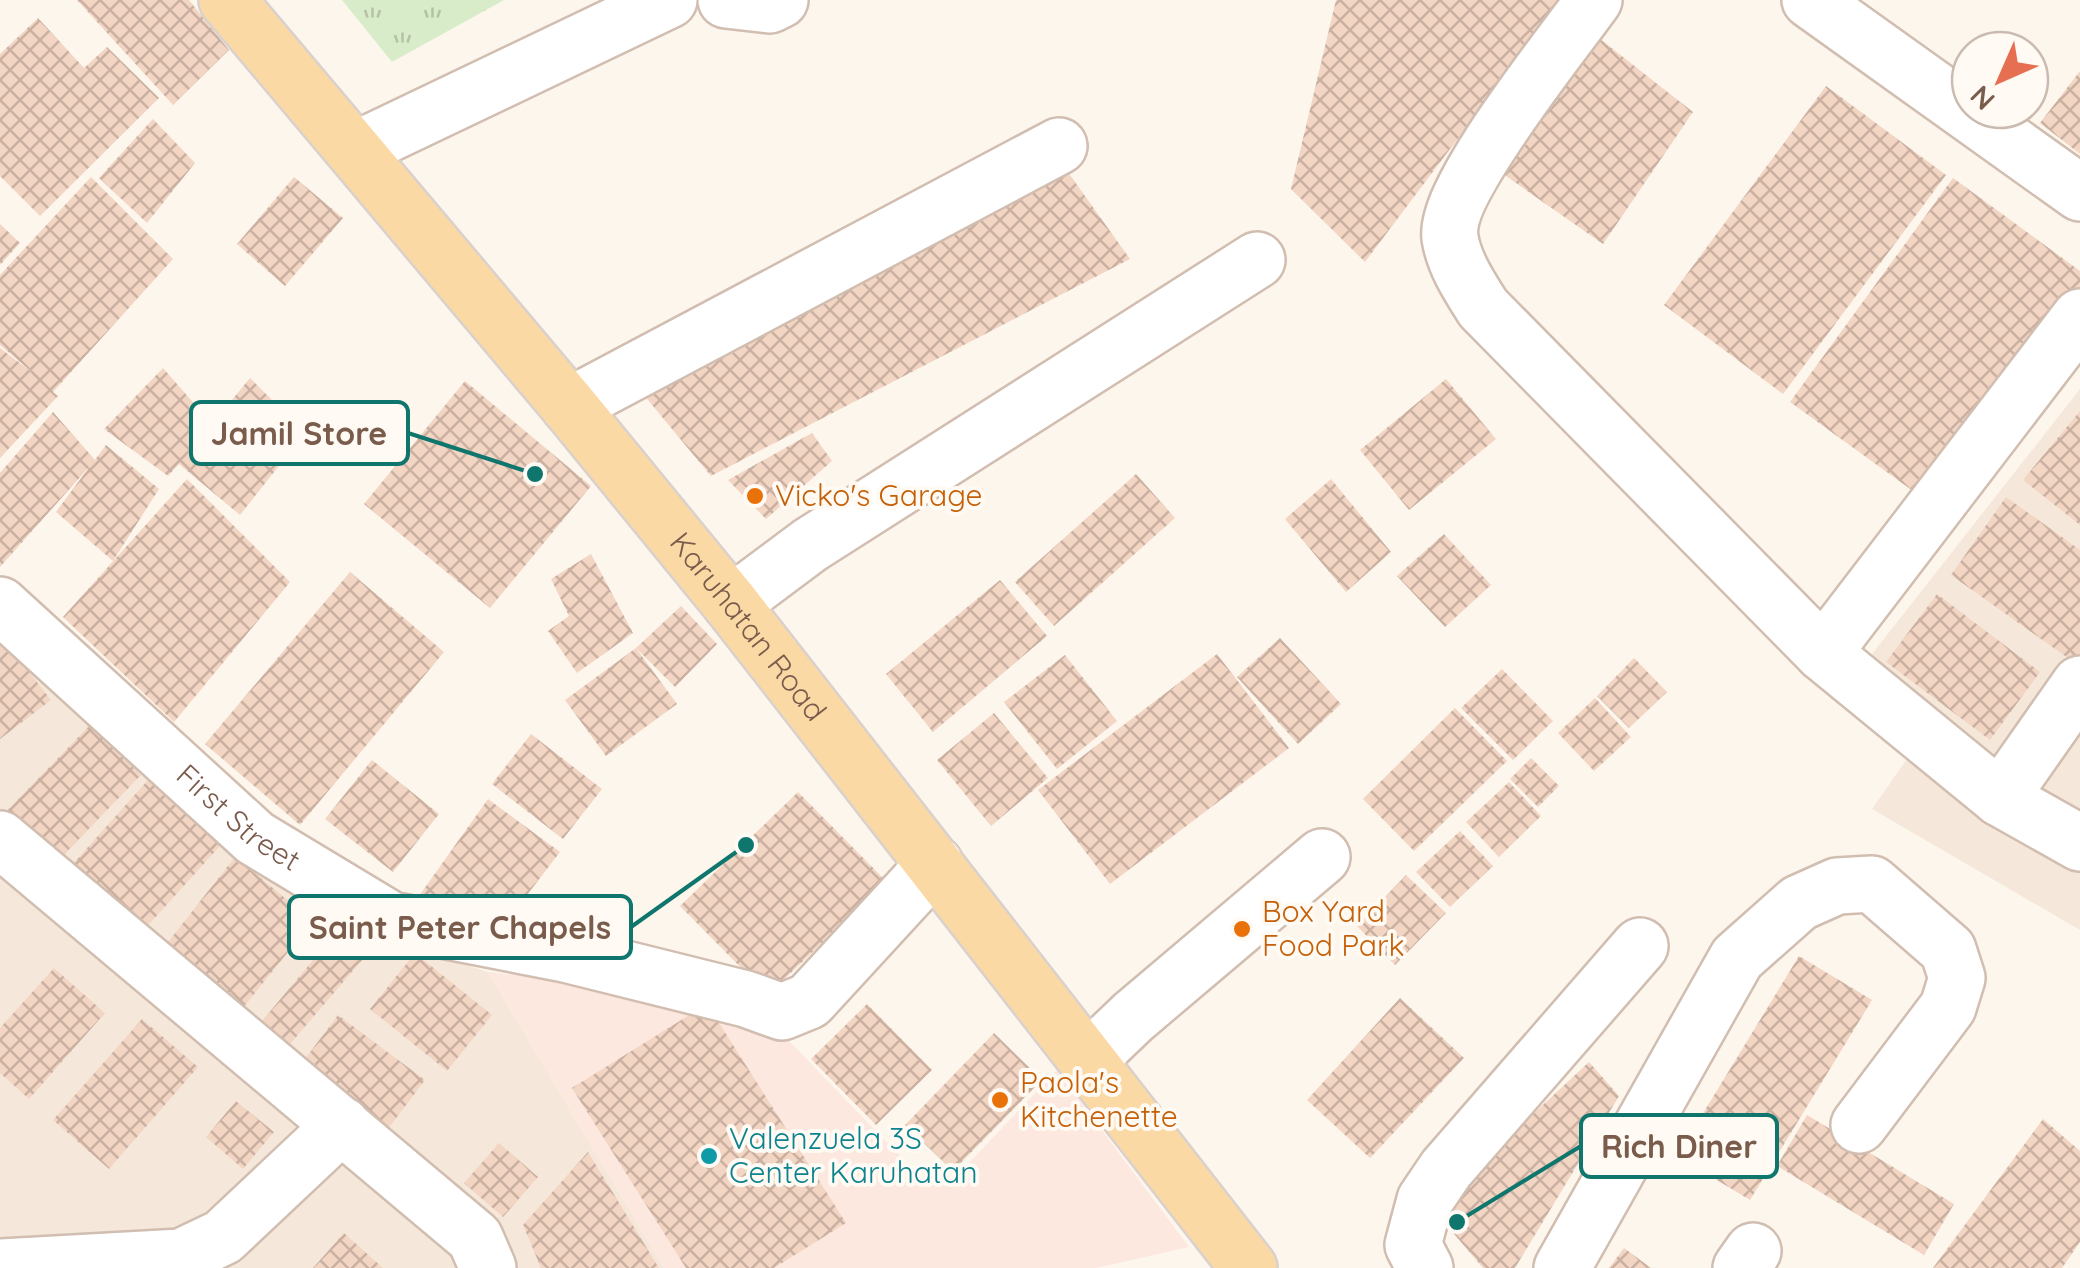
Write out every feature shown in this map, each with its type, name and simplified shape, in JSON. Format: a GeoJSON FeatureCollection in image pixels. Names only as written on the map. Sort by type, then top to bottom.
{"type":"FeatureCollection","features":[{"type":"Feature","properties":{"kind":"main road","name":"Karuhatan Road"},"geometry":{"type":"LineString","coordinates":[[228,0],[732,604],[1249,1268]]}},
{"type":"Feature","properties":{"kind":"street"},"geometry":{"type":"LineString","coordinates":[[354,150],[668,0]]}},
{"type":"Feature","properties":{"kind":"street"},"geometry":{"type":"LineString","coordinates":[[726,0],[770,5],[780,0]]}},
{"type":"Feature","properties":{"kind":"street"},"geometry":{"type":"LineString","coordinates":[[1594,0],[1480,158],[1465,189],[1449,234],[1463,276],[1483,308],[1823,653],[2000,798],[2080,843]]}},
{"type":"Feature","properties":{"kind":"street"},"geometry":{"type":"LineString","coordinates":[[1810,0],[2080,192]]}},
{"type":"Feature","properties":{"kind":"street"},"geometry":{"type":"LineString","coordinates":[[570,406],[1059,146]]}},
{"type":"Feature","properties":{"kind":"street"},"geometry":{"type":"LineString","coordinates":[[732,604],[810,545],[1257,260]]}},
{"type":"Feature","properties":{"kind":"street"},"geometry":{"type":"LineString","coordinates":[[1823,653],[2080,316]]}},
{"type":"Feature","properties":{"kind":"street","name":"First Street"},"geometry":{"type":"LineString","coordinates":[[0,605],[255,838],[391,920],[565,954],[746,998],[782,1012],[808,1000],[935,864]]}},
{"type":"Feature","properties":{"kind":"street"},"geometry":{"type":"LineString","coordinates":[[2000,798],[2080,684]]}},
{"type":"Feature","properties":{"kind":"street"},"geometry":{"type":"LineString","coordinates":[[0,839],[475,1238],[488,1268]]}},
{"type":"Feature","properties":{"kind":"street"},"geometry":{"type":"LineString","coordinates":[[1087,1061],[1133,1017],[1322,857]]}},
{"type":"Feature","properties":{"kind":"street"},"geometry":{"type":"LineString","coordinates":[[1562,1268],[1737,958],[1800,903],[1837,886],[1872,884],[1948,950],[1958,978],[1948,1007],[1859,1124]]}},
{"type":"Feature","properties":{"kind":"street"},"geometry":{"type":"LineString","coordinates":[[1426,1268],[1413,1245],[1424,1200],[1446,1169],[1640,946]]}},
{"type":"Feature","properties":{"kind":"street"},"geometry":{"type":"LineString","coordinates":[[0,1267],[181,1257],[223,1237],[342,1125]]}},
{"type":"Feature","properties":{"kind":"shaded area"},"geometry":{"type":"Polygon","coordinates":[[[2080,389],[2080,930],[1872,809],[1928,729],[1872,654],[2080,389]]]}},
{"type":"Feature","properties":{"kind":"shaded area"},"geometry":{"type":"Polygon","coordinates":[[[0,622],[379,937],[488,972],[664,1268],[0,1268],[0,622]]]}},
{"type":"Feature","properties":{"kind":"shaded area"},"geometry":{"type":"Polygon","coordinates":[[[488,972],[703,995],[770,1021],[924,1181],[947,1186],[1057,1070],[1189,1247],[1096,1268],[664,1268],[488,972]]]}},
{"type":"Feature","properties":{"kind":"green space"},"geometry":{"type":"Polygon","coordinates":[[[342,0],[504,0],[392,62],[342,0]]]}},
{"type":"Feature","properties":{"kind":"building"},"geometry":{"type":"Polygon","coordinates":[[[77,0],[189,0],[229,50],[173,105],[77,0]]]}},
{"type":"Feature","properties":{"kind":"building"},"geometry":{"type":"Polygon","coordinates":[[[1336,0],[1562,0],[1365,262],[1291,189],[1336,0]]]}},
{"type":"Feature","properties":{"kind":"building"},"geometry":{"type":"Polygon","coordinates":[[[38,18],[84,68],[107,47],[159,98],[40,216],[0,176],[0,54],[38,18]]]}},
{"type":"Feature","properties":{"kind":"building"},"geometry":{"type":"Polygon","coordinates":[[[1595,35],[1693,112],[1603,244],[1496,169],[1595,35]]]}},
{"type":"Feature","properties":{"kind":"building"},"geometry":{"type":"Polygon","coordinates":[[[2080,71],[2080,154],[2049,130],[2050,110],[2080,71]]]}},
{"type":"Feature","properties":{"kind":"building"},"geometry":{"type":"Polygon","coordinates":[[[1826,86],[1946,175],[1783,394],[1664,305],[1826,86]]]}},
{"type":"Feature","properties":{"kind":"building"},"geometry":{"type":"Polygon","coordinates":[[[153,119],[195,163],[147,223],[99,178],[153,119]]]}},
{"type":"Feature","properties":{"kind":"building"},"geometry":{"type":"Polygon","coordinates":[[[1055,154],[1130,259],[711,476],[638,388],[1055,154]]]}},
{"type":"Feature","properties":{"kind":"building"},"geometry":{"type":"Polygon","coordinates":[[[91,177],[173,259],[53,392],[58,396],[0,458],[0,348],[33,373],[0,345],[0,275],[91,177]]]}},
{"type":"Feature","properties":{"kind":"building"},"geometry":{"type":"Polygon","coordinates":[[[294,177],[343,218],[285,286],[237,244],[294,177]]]}},
{"type":"Feature","properties":{"kind":"building"},"geometry":{"type":"Polygon","coordinates":[[[1953,178],[2080,271],[2080,286],[1924,499],[1790,402],[1953,178]]]}},
{"type":"Feature","properties":{"kind":"building"},"geometry":{"type":"Polygon","coordinates":[[[0,224],[20,243],[0,265],[0,224]]]}},
{"type":"Feature","properties":{"kind":"building"},"geometry":{"type":"Polygon","coordinates":[[[163,368],[212,424],[250,378],[305,433],[240,515],[179,464],[168,476],[104,429],[163,368]]]}},
{"type":"Feature","properties":{"kind":"building"},"geometry":{"type":"Polygon","coordinates":[[[1446,379],[1496,439],[1409,510],[1360,450],[1446,379]]]}},
{"type":"Feature","properties":{"kind":"building"},"geometry":{"type":"Polygon","coordinates":[[[465,381],[591,486],[490,608],[364,504],[465,381]]]}},
{"type":"Feature","properties":{"kind":"building"},"geometry":{"type":"Polygon","coordinates":[[[2080,411],[2080,525],[2023,480],[2080,411]]]}},
{"type":"Feature","properties":{"kind":"building"},"geometry":{"type":"Polygon","coordinates":[[[53,412],[95,460],[106,445],[159,489],[113,561],[56,512],[90,466],[0,567],[0,473],[53,412]]]}},
{"type":"Feature","properties":{"kind":"building"},"geometry":{"type":"Polygon","coordinates":[[[812,433],[832,461],[766,519],[728,480],[812,433]]]}},
{"type":"Feature","properties":{"kind":"building"},"geometry":{"type":"Polygon","coordinates":[[[1136,474],[1175,518],[1054,626],[1015,582],[1136,474]]]}},
{"type":"Feature","properties":{"kind":"building"},"geometry":{"type":"Polygon","coordinates":[[[187,479],[290,582],[174,722],[63,617],[187,479]]]}},
{"type":"Feature","properties":{"kind":"building"},"geometry":{"type":"Polygon","coordinates":[[[1331,479],[1391,552],[1346,592],[1285,519],[1331,479]]]}},
{"type":"Feature","properties":{"kind":"building"},"geometry":{"type":"Polygon","coordinates":[[[2006,497],[2080,550],[2080,655],[2075,663],[1951,575],[2006,497]]]}},
{"type":"Feature","properties":{"kind":"building"},"geometry":{"type":"Polygon","coordinates":[[[1444,534],[1491,585],[1445,627],[1397,576],[1444,534]]]}},
{"type":"Feature","properties":{"kind":"building"},"geometry":{"type":"Polygon","coordinates":[[[591,554],[633,633],[577,673],[548,631],[569,616],[551,579],[591,554]]]}},
{"type":"Feature","properties":{"kind":"building"},"geometry":{"type":"Polygon","coordinates":[[[350,572],[444,652],[300,825],[205,744],[350,572]]]}},
{"type":"Feature","properties":{"kind":"building"},"geometry":{"type":"Polygon","coordinates":[[[1000,580],[1047,636],[933,732],[886,674],[1000,580]]]}},
{"type":"Feature","properties":{"kind":"building"},"geometry":{"type":"Polygon","coordinates":[[[1937,594],[2040,672],[1990,740],[1886,662],[1937,594]]]}},
{"type":"Feature","properties":{"kind":"building"},"geometry":{"type":"Polygon","coordinates":[[[681,606],[717,644],[675,687],[636,648],[681,606]]]}},
{"type":"Feature","properties":{"kind":"building"},"geometry":{"type":"Polygon","coordinates":[[[1280,638],[1341,704],[1298,744],[1237,677],[1280,638]]]}},
{"type":"Feature","properties":{"kind":"building"},"geometry":{"type":"Polygon","coordinates":[[[4,640],[51,700],[0,739],[0,644],[4,640]]]}},
{"type":"Feature","properties":{"kind":"building"},"geometry":{"type":"Polygon","coordinates":[[[636,648],[677,704],[606,756],[565,700],[636,648]]]}},
{"type":"Feature","properties":{"kind":"building"},"geometry":{"type":"Polygon","coordinates":[[[1217,654],[1289,748],[1110,884],[1038,790],[1217,654]]]}},
{"type":"Feature","properties":{"kind":"building"},"geometry":{"type":"Polygon","coordinates":[[[1065,655],[1117,721],[1057,769],[1004,702],[1065,655]]]}},
{"type":"Feature","properties":{"kind":"building"},"geometry":{"type":"Polygon","coordinates":[[[1634,658],[1667,692],[1629,728],[1597,696],[1634,658]]]}},
{"type":"Feature","properties":{"kind":"building"},"geometry":{"type":"Polygon","coordinates":[[[1502,669],[1553,721],[1513,760],[1461,708],[1502,669]]]}},
{"type":"Feature","properties":{"kind":"building"},"geometry":{"type":"Polygon","coordinates":[[[1595,698],[1631,737],[1594,771],[1558,733],[1595,698]]]}},
{"type":"Feature","properties":{"kind":"building"},"geometry":{"type":"Polygon","coordinates":[[[1455,708],[1507,761],[1414,851],[1363,799],[1455,708]]]}},
{"type":"Feature","properties":{"kind":"building"},"geometry":{"type":"Polygon","coordinates":[[[994,713],[1048,778],[991,826],[937,760],[994,713]]]}},
{"type":"Feature","properties":{"kind":"building"},"geometry":{"type":"Polygon","coordinates":[[[90,725],[141,775],[51,868],[0,818],[90,725]]]}},
{"type":"Feature","properties":{"kind":"building"},"geometry":{"type":"Polygon","coordinates":[[[531,734],[602,789],[563,839],[492,784],[531,734]]]}},
{"type":"Feature","properties":{"kind":"building"},"geometry":{"type":"Polygon","coordinates":[[[1531,758],[1559,786],[1538,807],[1510,779],[1531,758]]]}},
{"type":"Feature","properties":{"kind":"building"},"geometry":{"type":"Polygon","coordinates":[[[372,760],[439,814],[393,872],[325,819],[372,760]]]}},
{"type":"Feature","properties":{"kind":"building"},"geometry":{"type":"Polygon","coordinates":[[[157,770],[229,836],[143,931],[71,866],[157,770]]]}},
{"type":"Feature","properties":{"kind":"building"},"geometry":{"type":"Polygon","coordinates":[[[1509,782],[1541,816],[1499,857],[1466,822],[1509,782]]]}},
{"type":"Feature","properties":{"kind":"building"},"geometry":{"type":"Polygon","coordinates":[[[798,792],[886,881],[768,995],[680,906],[798,792]]]}},
{"type":"Feature","properties":{"kind":"building"},"geometry":{"type":"Polygon","coordinates":[[[488,799],[560,852],[504,925],[414,903],[488,799]]]}},
{"type":"Feature","properties":{"kind":"building"},"geometry":{"type":"Polygon","coordinates":[[[1460,831],[1493,866],[1450,907],[1416,872],[1460,831]]]}},
{"type":"Feature","properties":{"kind":"building"},"geometry":{"type":"Polygon","coordinates":[[[235,857],[313,921],[239,1013],[161,951],[235,857]]]}},
{"type":"Feature","properties":{"kind":"building"},"geometry":{"type":"Polygon","coordinates":[[[1406,875],[1446,913],[1395,965],[1357,926],[1406,875]]]}},
{"type":"Feature","properties":{"kind":"building"},"geometry":{"type":"Polygon","coordinates":[[[335,934],[363,959],[284,1051],[257,1027],[335,934]]]}},
{"type":"Feature","properties":{"kind":"building"},"geometry":{"type":"Polygon","coordinates":[[[415,953],[492,1015],[447,1071],[370,1009],[415,953]]]}},
{"type":"Feature","properties":{"kind":"building"},"geometry":{"type":"Polygon","coordinates":[[[1799,956],[1872,1000],[1750,1200],[1677,1156],[1799,956]]]}},
{"type":"Feature","properties":{"kind":"building"},"geometry":{"type":"Polygon","coordinates":[[[54,968],[105,1013],[29,1099],[0,1073],[0,1028],[54,968]]]}},
{"type":"Feature","properties":{"kind":"building"},"geometry":{"type":"Polygon","coordinates":[[[1400,998],[1464,1058],[1370,1158],[1307,1100],[1400,998]]]}},
{"type":"Feature","properties":{"kind":"building","name":"Valenzuela 3S Center Karuhatan"},"geometry":{"type":"Polygon","coordinates":[[[707,1004],[846,1223],[774,1268],[686,1268],[572,1088],[707,1004]]]}},
{"type":"Feature","properties":{"kind":"building"},"geometry":{"type":"Polygon","coordinates":[[[867,1004],[932,1070],[876,1125],[811,1059],[867,1004]]]}},
{"type":"Feature","properties":{"kind":"building"},"geometry":{"type":"Polygon","coordinates":[[[338,1015],[425,1080],[388,1129],[302,1063],[338,1015]]]}},
{"type":"Feature","properties":{"kind":"building"},"geometry":{"type":"Polygon","coordinates":[[[142,1019],[198,1067],[109,1169],[53,1120],[142,1019]]]}},
{"type":"Feature","properties":{"kind":"building"},"geometry":{"type":"Polygon","coordinates":[[[994,1033],[1042,1080],[953,1171],[905,1125],[994,1033]]]}},
{"type":"Feature","properties":{"kind":"building"},"geometry":{"type":"Polygon","coordinates":[[[1589,1062],[1619,1096],[1515,1268],[1483,1268],[1432,1208],[1589,1062]]]}},
{"type":"Feature","properties":{"kind":"building"},"geometry":{"type":"Polygon","coordinates":[[[236,1101],[274,1132],[243,1169],[206,1137],[236,1101]]]}},
{"type":"Feature","properties":{"kind":"building"},"geometry":{"type":"Polygon","coordinates":[[[1807,1115],[1954,1204],[1924,1255],[1777,1166],[1807,1115]]]}},
{"type":"Feature","properties":{"kind":"building"},"geometry":{"type":"Polygon","coordinates":[[[2043,1119],[2080,1151],[2080,1242],[2062,1268],[1933,1268],[2043,1119]]]}},
{"type":"Feature","properties":{"kind":"building"},"geometry":{"type":"Polygon","coordinates":[[[499,1143],[538,1177],[503,1217],[464,1183],[499,1143]]]}},
{"type":"Feature","properties":{"kind":"building"},"geometry":{"type":"Polygon","coordinates":[[[588,1152],[659,1268],[541,1268],[523,1225],[588,1152]]]}},
{"type":"Feature","properties":{"kind":"building"},"geometry":{"type":"Polygon","coordinates":[[[344,1233],[383,1268],[313,1268],[344,1233]]]}},
{"type":"Feature","properties":{"kind":"building"},"geometry":{"type":"Polygon","coordinates":[[[1624,1248],[1651,1268],[1609,1268],[1624,1248]]]}},
{"type":"Feature","properties":{"kind":"place","name":"Jamil Store"},"geometry":{"type":"Point","coordinates":[535,474]}},
{"type":"Feature","properties":{"kind":"place","name":"Vicko's Garage"},"geometry":{"type":"Point","coordinates":[755,496]}},
{"type":"Feature","properties":{"kind":"place","name":"Saint Peter Chapels"},"geometry":{"type":"Point","coordinates":[746,845]}},
{"type":"Feature","properties":{"kind":"place","name":"Box Yard Food Park"},"geometry":{"type":"Point","coordinates":[1242,929]}},
{"type":"Feature","properties":{"kind":"place","name":"Paola's Kitchenette"},"geometry":{"type":"Point","coordinates":[1000,1100]}},
{"type":"Feature","properties":{"kind":"place","name":"Valenzuela 3S Center Karuhatan"},"geometry":{"type":"Point","coordinates":[709,1156]}},
{"type":"Feature","properties":{"kind":"place","name":"Rich Diner"},"geometry":{"type":"Point","coordinates":[1457,1222]}}]}
